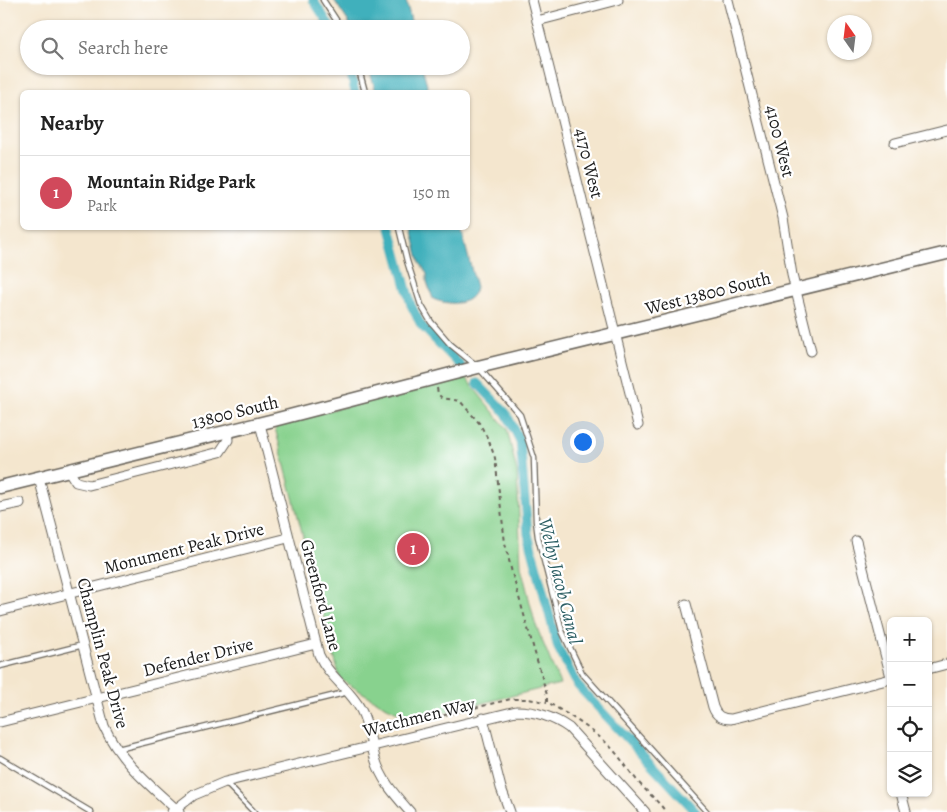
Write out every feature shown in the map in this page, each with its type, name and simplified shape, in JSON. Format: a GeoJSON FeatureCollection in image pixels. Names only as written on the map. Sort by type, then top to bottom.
{"type":"FeatureCollection","features":[{"type":"Feature","properties":{"kind":"street","name":"4170 West"},"geometry":{"type":"LineString","coordinates":[[532,0],[638,425]]}},
{"type":"Feature","properties":{"kind":"street"},"geometry":{"type":"LineString","coordinates":[[537,21],[618,0]]}},
{"type":"Feature","properties":{"kind":"street","name":"4100 West"},"geometry":{"type":"LineString","coordinates":[[728,0],[783,218],[788,257],[811,351]]}},
{"type":"Feature","properties":{"kind":"street"},"geometry":{"type":"LineString","coordinates":[[895,143],[947,130]]}},
{"type":"Feature","properties":{"kind":"street","name":"West 13800 South"},"geometry":{"type":"LineString","coordinates":[[478,367],[947,252]]}},
{"type":"Feature","properties":{"kind":"street","name":"13800 South"},"geometry":{"type":"LineString","coordinates":[[0,487],[260,424],[478,367]]}},
{"type":"Feature","properties":{"kind":"street","name":"Greenford Lane"},"geometry":{"type":"LineString","coordinates":[[260,424],[316,644],[325,668],[354,700],[364,717],[384,779],[397,798],[410,812]]}},
{"type":"Feature","properties":{"kind":"street"},"geometry":{"type":"LineString","coordinates":[[69,470],[76,482],[89,485],[220,452],[228,440],[227,432]]}},
{"type":"Feature","properties":{"kind":"street","name":"Champlin Peak Drive"},"geometry":{"type":"LineString","coordinates":[[40,478],[104,726],[116,749],[126,761],[175,811]]}},
{"type":"Feature","properties":{"kind":"street"},"geometry":{"type":"LineString","coordinates":[[0,507],[20,503]]}},
{"type":"Feature","properties":{"kind":"street","name":"Monument Peak Drive"},"geometry":{"type":"LineString","coordinates":[[0,611],[288,538]]}},
{"type":"Feature","properties":{"kind":"street"},"geometry":{"type":"LineString","coordinates":[[856,541],[887,662]]}},
{"type":"Feature","properties":{"kind":"street"},"geometry":{"type":"LineString","coordinates":[[686,604],[712,707],[720,717],[731,719],[887,679]]}},
{"type":"Feature","properties":{"kind":"street","name":"Defender Drive"},"geometry":{"type":"LineString","coordinates":[[0,722],[316,644]]}},
{"type":"Feature","properties":{"kind":"street"},"geometry":{"type":"LineString","coordinates":[[932,668],[947,664]]}},
{"type":"Feature","properties":{"kind":"street","name":"Watchmen Way"},"geometry":{"type":"LineString","coordinates":[[175,811],[194,796],[225,782],[507,712],[524,711],[540,713],[569,728],[645,812]]}},
{"type":"Feature","properties":{"kind":"street"},"geometry":{"type":"LineString","coordinates":[[483,718],[501,788],[510,812]]}},
{"type":"Feature","properties":{"kind":"street"},"geometry":{"type":"LineString","coordinates":[[902,797],[906,812]]}},
{"type":"Feature","properties":{"kind":"lane"},"geometry":{"type":"LineString","coordinates":[[323,0],[336,20]]}},
{"type":"Feature","properties":{"kind":"lane"},"geometry":{"type":"LineString","coordinates":[[360,75],[364,90]]}},
{"type":"Feature","properties":{"kind":"lane"},"geometry":{"type":"LineString","coordinates":[[399,230],[421,305],[431,322],[450,344],[478,367],[520,415],[534,458],[538,536],[562,631],[582,673],[706,812]]}},
{"type":"Feature","properties":{"kind":"lane"},"geometry":{"type":"LineString","coordinates":[[0,666],[83,645]]}},
{"type":"Feature","properties":{"kind":"lane"},"geometry":{"type":"LineString","coordinates":[[116,749],[348,692]]}},
{"type":"Feature","properties":{"kind":"lane"},"geometry":{"type":"LineString","coordinates":[[0,758],[91,812]]}},
{"type":"Feature","properties":{"kind":"lane"},"geometry":{"type":"LineString","coordinates":[[225,782],[254,812]]}},
{"type":"Feature","properties":{"kind":"path"},"geometry":{"type":"LineString","coordinates":[[437,388],[438,394],[442,398],[460,401],[472,413],[490,441],[497,471],[505,543],[547,694],[547,702]]}},
{"type":"Feature","properties":{"kind":"path"},"geometry":{"type":"LineString","coordinates":[[381,728],[408,724],[511,699],[547,702],[603,740],[626,764],[646,791],[658,800],[666,812]]}},
{"type":"Feature","properties":{"kind":"green space"},"geometry":{"type":"Polygon","coordinates":[[[465,377],[507,429],[517,472],[521,566],[535,623],[560,684],[414,720],[383,705],[340,679],[274,424],[465,377]]]}},
{"type":"Feature","properties":{"kind":"water"},"geometry":{"type":"Polygon","coordinates":[[[334,0],[406,0],[411,20],[347,20],[334,0]]]}},
{"type":"Feature","properties":{"kind":"water"},"geometry":{"type":"Polygon","coordinates":[[[371,75],[424,75],[428,90],[375,90],[371,75]]]}},
{"type":"Feature","properties":{"kind":"water"},"geometry":{"type":"Polygon","coordinates":[[[412,230],[462,230],[476,287],[474,294],[459,303],[433,299],[427,282],[427,274],[420,263],[412,230]]]}},
{"type":"Feature","properties":{"kind":"waterway","name":"Welby Jacob Canal"},"geometry":{"type":"LineString","coordinates":[[313,0],[326,20]]}},
{"type":"Feature","properties":{"kind":"waterway","name":"Welby Jacob Canal"},"geometry":{"type":"LineString","coordinates":[[351,75],[355,90]]}},
{"type":"Feature","properties":{"kind":"waterway","name":"Welby Jacob Canal"},"geometry":{"type":"LineString","coordinates":[[391,230],[411,305],[421,325],[461,366]]}},
{"type":"Feature","properties":{"kind":"waterway","name":"Welby Jacob Canal"},"geometry":{"type":"LineString","coordinates":[[477,383],[506,413],[520,441],[528,534],[558,648],[578,686],[696,812]]}},
{"type":"Feature","properties":{"kind":"place","name":"Mountain Ridge Park"},"geometry":{"type":"Point","coordinates":[413,549]}}]}
